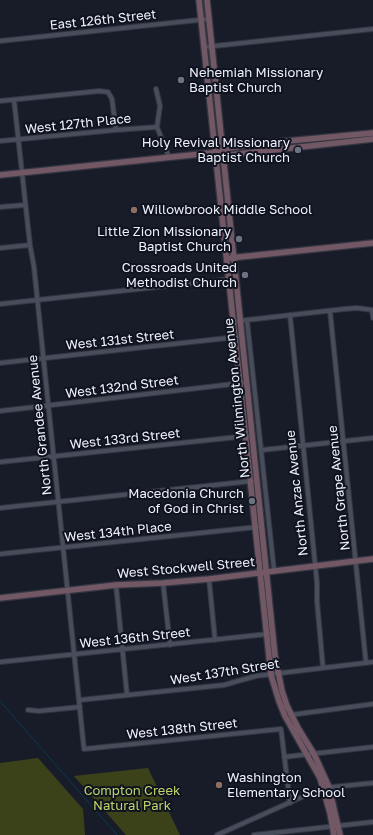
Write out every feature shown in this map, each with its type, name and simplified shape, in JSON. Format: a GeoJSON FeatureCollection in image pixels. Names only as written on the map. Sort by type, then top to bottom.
{"type":"FeatureCollection","features":[{"type":"Feature","properties":{"kind":"main road"},"geometry":{"type":"LineString","coordinates":[[199,0],[219,152]]}},
{"type":"Feature","properties":{"kind":"main road","name":"North Wilmington Avenue"},"geometry":{"type":"LineString","coordinates":[[206,0],[213,65],[219,152],[254,481],[272,674],[279,701],[314,754],[327,788],[339,826],[340,835]]}},
{"type":"Feature","properties":{"kind":"main road"},"geometry":{"type":"LineString","coordinates":[[0,175],[219,152],[228,148],[256,144],[373,132]]}},
{"type":"Feature","properties":{"kind":"main road"},"geometry":{"type":"LineString","coordinates":[[219,152],[228,155],[373,139]]}},
{"type":"Feature","properties":{"kind":"main road"},"geometry":{"type":"LineString","coordinates":[[230,258],[373,243]]}},
{"type":"Feature","properties":{"kind":"main road","name":"West Stockwell Street"},"geometry":{"type":"LineString","coordinates":[[0,598],[116,585],[209,579],[373,559]]}},
{"type":"Feature","properties":{"kind":"main road","name":"North Wilmington Avenue"},"geometry":{"type":"LineString","coordinates":[[269,634],[288,715],[297,738],[327,788],[334,835]]}},
{"type":"Feature","properties":{"kind":"street","name":"East 126th Street"},"geometry":{"type":"LineString","coordinates":[[0,41],[208,19]]}},
{"type":"Feature","properties":{"kind":"street"},"geometry":{"type":"LineString","coordinates":[[205,47],[373,29]]}},
{"type":"Feature","properties":{"kind":"street"},"geometry":{"type":"LineString","coordinates":[[156,89],[160,106],[157,127],[169,157]]}},
{"type":"Feature","properties":{"kind":"street"},"geometry":{"type":"LineString","coordinates":[[0,101],[99,91],[108,92],[112,99],[116,130]]}},
{"type":"Feature","properties":{"kind":"street","name":"North Grandee Avenue"},"geometry":{"type":"LineString","coordinates":[[14,100],[25,204],[34,267],[84,749]]}},
{"type":"Feature","properties":{"kind":"street","name":"West 127th Place"},"geometry":{"type":"LineString","coordinates":[[0,142],[157,127]]}},
{"type":"Feature","properties":{"kind":"street"},"geometry":{"type":"LineString","coordinates":[[0,207],[25,204]]}},
{"type":"Feature","properties":{"kind":"street"},"geometry":{"type":"LineString","coordinates":[[0,248],[30,245]]}},
{"type":"Feature","properties":{"kind":"street"},"geometry":{"type":"LineString","coordinates":[[0,304],[232,279]]}},
{"type":"Feature","properties":{"kind":"street"},"geometry":{"type":"LineString","coordinates":[[237,322],[357,308],[373,310],[373,318]]}},
{"type":"Feature","properties":{"kind":"street","name":"North Grape Avenue"},"geometry":{"type":"LineString","coordinates":[[330,311],[366,663]]}},
{"type":"Feature","properties":{"kind":"street","name":"North Anzac Avenue"},"geometry":{"type":"LineString","coordinates":[[290,315],[315,566],[323,668]]}},
{"type":"Feature","properties":{"kind":"street"},"geometry":{"type":"LineString","coordinates":[[247,320],[274,570]]}},
{"type":"Feature","properties":{"kind":"street","name":"West 131st Street"},"geometry":{"type":"LineString","coordinates":[[0,363],[239,337]]}},
{"type":"Feature","properties":{"kind":"street","name":"West 132nd Street"},"geometry":{"type":"LineString","coordinates":[[0,411],[243,383]]}},
{"type":"Feature","properties":{"kind":"street","name":"West 133rd Street"},"geometry":{"type":"LineString","coordinates":[[0,462],[249,435]]}},
{"type":"Feature","properties":{"kind":"street"},"geometry":{"type":"LineString","coordinates":[[262,450],[373,438]]}},
{"type":"Feature","properties":{"kind":"street"},"geometry":{"type":"LineString","coordinates":[[0,508],[254,481]]}},
{"type":"Feature","properties":{"kind":"street","name":"West 134th Place"},"geometry":{"type":"LineString","coordinates":[[0,554],[258,527]]}},
{"type":"Feature","properties":{"kind":"street"},"geometry":{"type":"LineString","coordinates":[[209,579],[215,640]]}},
{"type":"Feature","properties":{"kind":"street"},"geometry":{"type":"LineString","coordinates":[[163,583],[170,645]]}},
{"type":"Feature","properties":{"kind":"street"},"geometry":{"type":"LineString","coordinates":[[116,585],[127,695]]}},
{"type":"Feature","properties":{"kind":"street","name":"West 136th Street"},"geometry":{"type":"LineString","coordinates":[[0,662],[269,634]]}},
{"type":"Feature","properties":{"kind":"street","name":"West 137th Street"},"geometry":{"type":"LineString","coordinates":[[80,700],[224,685],[256,676],[373,662]]}},
{"type":"Feature","properties":{"kind":"street"},"geometry":{"type":"LineString","coordinates":[[288,715],[373,704]]}},
{"type":"Feature","properties":{"kind":"street"},"geometry":{"type":"LineString","coordinates":[[28,710],[39,711],[80,707]]}},
{"type":"Feature","properties":{"kind":"street","name":"West 138th Street"},"geometry":{"type":"LineString","coordinates":[[84,749],[281,729],[284,757]]}},
{"type":"Feature","properties":{"kind":"street"},"geometry":{"type":"LineString","coordinates":[[290,803],[284,757],[373,747]]}},
{"type":"Feature","properties":{"kind":"street"},"geometry":{"type":"LineString","coordinates":[[217,835],[229,833],[290,803],[327,788],[373,783]]}},
{"type":"Feature","properties":{"kind":"street"},"geometry":{"type":"LineString","coordinates":[[254,835],[373,822]]}},
{"type":"Feature","properties":{"kind":"green space"},"geometry":{"type":"Polygon","coordinates":[[[38,758],[83,809],[85,835],[0,835],[0,763],[38,758]]]}},
{"type":"Feature","properties":{"kind":"green space","name":"Compton Creek Natural Park"},"geometry":{"type":"Polygon","coordinates":[[[148,768],[180,835],[126,835],[74,776],[148,768]]]}},
{"type":"Feature","properties":{"kind":"waterway"},"geometry":{"type":"LineString","coordinates":[[0,701],[117,835]]}},
{"type":"Feature","properties":{"kind":"place","name":"Nehemiah Missionary Baptist Church"},"geometry":{"type":"Point","coordinates":[181,80]}},
{"type":"Feature","properties":{"kind":"place","name":"Holy Revival Missionary Baptist Church"},"geometry":{"type":"Point","coordinates":[298,150]}},
{"type":"Feature","properties":{"kind":"place","name":"Willowbrook Middle School"},"geometry":{"type":"Point","coordinates":[134,210]}},
{"type":"Feature","properties":{"kind":"place","name":"Little Zion Missionary Baptist Church"},"geometry":{"type":"Point","coordinates":[239,239]}},
{"type":"Feature","properties":{"kind":"place","name":"Crossroads United Methodist Church"},"geometry":{"type":"Point","coordinates":[245,275]}},
{"type":"Feature","properties":{"kind":"place","name":"Macedonia Church of God in Christ"},"geometry":{"type":"Point","coordinates":[252,501]}},
{"type":"Feature","properties":{"kind":"place","name":"Washington Elementary School"},"geometry":{"type":"Point","coordinates":[219,785]}}]}
